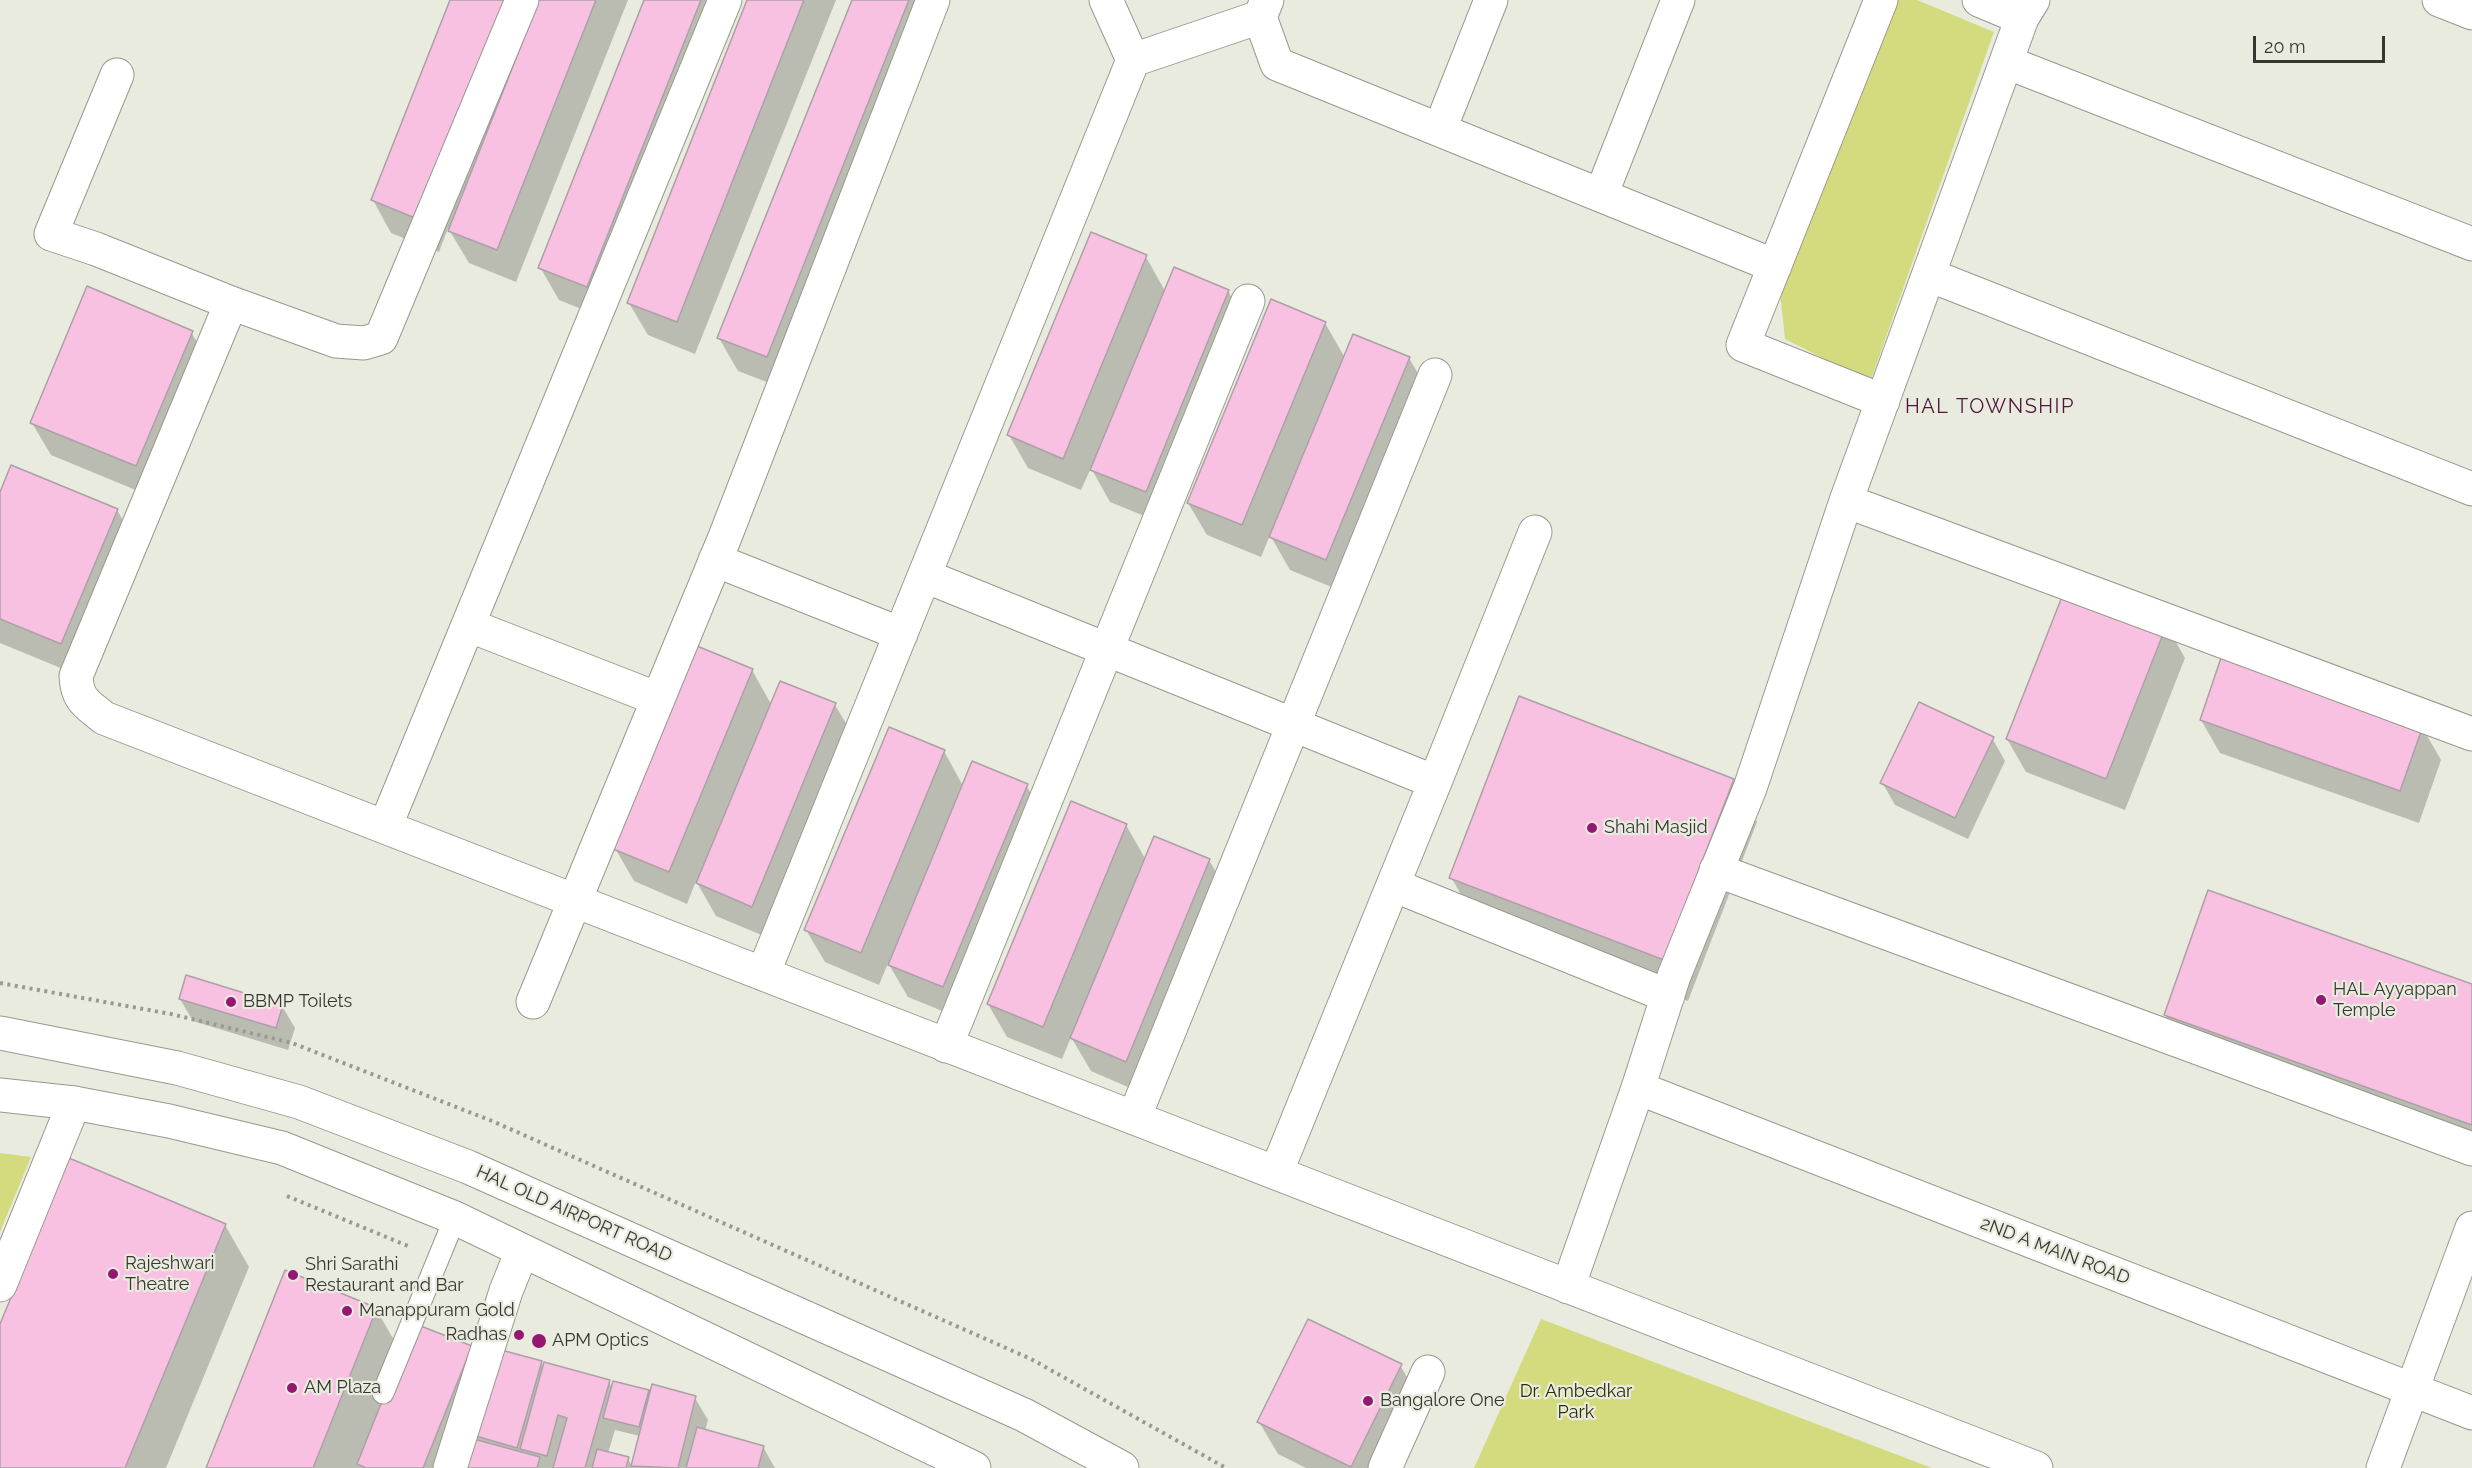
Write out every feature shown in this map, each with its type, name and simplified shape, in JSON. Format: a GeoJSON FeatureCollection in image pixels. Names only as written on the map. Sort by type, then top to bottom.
{"type":"FeatureCollection","features":[{"type":"Feature","properties":{"kind":"street"},"geometry":{"type":"LineString","coordinates":[[117,75],[51,234],[231,303],[336,340],[351,344],[364,343],[381,338],[522,0]]}},
{"type":"Feature","properties":{"kind":"street"},"geometry":{"type":"LineString","coordinates":[[385,827],[725,0]]}},
{"type":"Feature","properties":{"kind":"street"},"geometry":{"type":"LineString","coordinates":[[533,1002],[715,560],[933,0]]}},
{"type":"Feature","properties":{"kind":"street"},"geometry":{"type":"LineString","coordinates":[[763,974],[1133,60],[1106,0]]}},
{"type":"Feature","properties":{"kind":"street"},"geometry":{"type":"LineString","coordinates":[[1440,129],[1491,0]]}},
{"type":"Feature","properties":{"kind":"street"},"geometry":{"type":"LineString","coordinates":[[1601,195],[1678,0]]}},
{"type":"Feature","properties":{"kind":"street"},"geometry":{"type":"LineString","coordinates":[[1881,0],[1743,345],[1883,401]]}},
{"type":"Feature","properties":{"kind":"street"},"geometry":{"type":"LineString","coordinates":[[1568,1287],[1638,1088],[1674,976],[1750,788],[1846,501],[2006,62],[2028,9],[1978,0]]}},
{"type":"Feature","properties":{"kind":"street"},"geometry":{"type":"LineString","coordinates":[[2439,0],[2472,13]]}},
{"type":"Feature","properties":{"kind":"street"},"geometry":{"type":"LineString","coordinates":[[1133,60],[1264,8],[1277,64],[1775,266]]}},
{"type":"Feature","properties":{"kind":"street"},"geometry":{"type":"LineString","coordinates":[[2006,62],[2472,244]]}},
{"type":"Feature","properties":{"kind":"street"},"geometry":{"type":"LineString","coordinates":[[1929,274],[2472,489]]}},
{"type":"Feature","properties":{"kind":"street"},"geometry":{"type":"LineString","coordinates":[[946,1046],[1248,301]]}},
{"type":"Feature","properties":{"kind":"street"},"geometry":{"type":"LineString","coordinates":[[231,303],[76,676],[76,690],[85,702],[104,718],[2036,1468]]}},
{"type":"Feature","properties":{"kind":"street"},"geometry":{"type":"LineString","coordinates":[[1134,1118],[1435,375]]}},
{"type":"Feature","properties":{"kind":"street"},"geometry":{"type":"LineString","coordinates":[[1846,501],[2472,734]]}},
{"type":"Feature","properties":{"kind":"street"},"geometry":{"type":"LineString","coordinates":[[1276,1173],[1535,532]]}},
{"type":"Feature","properties":{"kind":"street"},"geometry":{"type":"LineString","coordinates":[[715,560],[900,634]]}},
{"type":"Feature","properties":{"kind":"street"},"geometry":{"type":"LineString","coordinates":[[925,576],[1435,782]]}},
{"type":"Feature","properties":{"kind":"street"},"geometry":{"type":"LineString","coordinates":[[468,625],[658,699]]}},
{"type":"Feature","properties":{"kind":"street"},"geometry":{"type":"LineString","coordinates":[[1716,870],[2472,1149]]}},
{"type":"Feature","properties":{"kind":"street"},"geometry":{"type":"LineString","coordinates":[[1393,885],[1668,996]]}},
{"type":"Feature","properties":{"kind":"street","name":"HAL OLD AIRPORT ROAD"},"geometry":{"type":"LineString","coordinates":[[0,1033],[177,1068],[299,1102],[500,1181],[1024,1415],[1122,1468]]}},
{"type":"Feature","properties":{"kind":"street","name":"2ND A MAIN ROAD"},"geometry":{"type":"LineString","coordinates":[[1638,1088],[2472,1413]]}},
{"type":"Feature","properties":{"kind":"street"},"geometry":{"type":"LineString","coordinates":[[0,1095],[74,1103],[169,1121],[282,1148],[455,1218],[974,1468]]}},
{"type":"Feature","properties":{"kind":"street"},"geometry":{"type":"LineString","coordinates":[[282,1148],[299,1102]]}},
{"type":"Feature","properties":{"kind":"street"},"geometry":{"type":"LineString","coordinates":[[0,1285],[74,1103]]}},
{"type":"Feature","properties":{"kind":"street"},"geometry":{"type":"LineString","coordinates":[[2383,1468],[2472,1228]]}},
{"type":"Feature","properties":{"kind":"street"},"geometry":{"type":"LineString","coordinates":[[450,1468],[506,1291],[522,1251]]}},
{"type":"Feature","properties":{"kind":"street"},"geometry":{"type":"LineString","coordinates":[[1385,1468],[1428,1372]]}},
{"type":"Feature","properties":{"kind":"lane"},"geometry":{"type":"LineString","coordinates":[[383,1392],[455,1218]]}},
{"type":"Feature","properties":{"kind":"green space"},"geometry":{"type":"Polygon","coordinates":[[[1894,0],[1917,0],[1994,32],[1870,382],[1785,339],[1778,273],[1894,0]]]}},
{"type":"Feature","properties":{"kind":"green space"},"geometry":{"type":"Polygon","coordinates":[[[0,1153],[31,1157],[0,1232],[0,1153]]]}},
{"type":"Feature","properties":{"kind":"green space","name":"Dr. Ambedkar Park"},"geometry":{"type":"Polygon","coordinates":[[[1541,1319],[1932,1468],[1474,1468],[1541,1319]]]}},
{"type":"Feature","properties":{"kind":"building"},"geometry":{"type":"Polygon","coordinates":[[[450,0],[507,0],[420,220],[371,200],[450,0]]]}},
{"type":"Feature","properties":{"kind":"building"},"geometry":{"type":"Polygon","coordinates":[[[539,0],[596,0],[497,250],[448,231],[539,0]]]}},
{"type":"Feature","properties":{"kind":"building"},"geometry":{"type":"Polygon","coordinates":[[[644,0],[701,0],[587,287],[538,268],[644,0]]]}},
{"type":"Feature","properties":{"kind":"building"},"geometry":{"type":"Polygon","coordinates":[[[747,0],[804,0],[677,322],[627,303],[747,0]]]}},
{"type":"Feature","properties":{"kind":"building"},"geometry":{"type":"Polygon","coordinates":[[[852,0],[909,0],[767,357],[717,338],[852,0]]]}},
{"type":"Feature","properties":{"kind":"building"},"geometry":{"type":"Polygon","coordinates":[[[1091,232],[1147,255],[1063,459],[1007,435],[1091,232]]]}},
{"type":"Feature","properties":{"kind":"building"},"geometry":{"type":"Polygon","coordinates":[[[1174,267],[1229,290],[1146,492],[1090,470],[1174,267]]]}},
{"type":"Feature","properties":{"kind":"building"},"geometry":{"type":"Polygon","coordinates":[[[87,286],[193,331],[136,466],[30,423],[87,286]]]}},
{"type":"Feature","properties":{"kind":"building"},"geometry":{"type":"Polygon","coordinates":[[[1271,299],[1326,322],[1242,525],[1187,503],[1271,299]]]}},
{"type":"Feature","properties":{"kind":"building"},"geometry":{"type":"Polygon","coordinates":[[[1353,334],[1410,357],[1326,560],[1269,537],[1353,334]]]}},
{"type":"Feature","properties":{"kind":"building"},"geometry":{"type":"Polygon","coordinates":[[[11,465],[118,509],[61,644],[0,619],[0,492],[11,465]]]}},
{"type":"Feature","properties":{"kind":"building"},"geometry":{"type":"Polygon","coordinates":[[[2067,584],[2167,624],[2106,779],[2006,739],[2067,584]]]}},
{"type":"Feature","properties":{"kind":"building"},"geometry":{"type":"Polygon","coordinates":[[[697,646],[753,669],[669,872],[613,849],[697,646]]]}},
{"type":"Feature","properties":{"kind":"building"},"geometry":{"type":"Polygon","coordinates":[[[2222,655],[2423,726],[2400,791],[2200,720],[2222,655]]]}},
{"type":"Feature","properties":{"kind":"building"},"geometry":{"type":"Polygon","coordinates":[[[780,681],[836,703],[752,907],[696,883],[780,681]]]}},
{"type":"Feature","properties":{"kind":"building","name":"Shahi Masjid"},"geometry":{"type":"Polygon","coordinates":[[[1519,696],[1734,779],[1664,960],[1449,878],[1519,696]]]}},
{"type":"Feature","properties":{"kind":"building"},"geometry":{"type":"Polygon","coordinates":[[[1919,702],[1994,737],[1955,818],[1880,783],[1919,702]]]}},
{"type":"Feature","properties":{"kind":"building"},"geometry":{"type":"Polygon","coordinates":[[[889,727],[945,750],[861,953],[804,930],[889,727]]]}},
{"type":"Feature","properties":{"kind":"building"},"geometry":{"type":"Polygon","coordinates":[[[972,761],[1028,784],[943,987],[888,965],[972,761]]]}},
{"type":"Feature","properties":{"kind":"building"},"geometry":{"type":"Polygon","coordinates":[[[1071,801],[1127,824],[1043,1027],[987,1004],[1071,801]]]}},
{"type":"Feature","properties":{"kind":"building"},"geometry":{"type":"Polygon","coordinates":[[[1154,836],[1210,859],[1126,1062],[1070,1038],[1154,836]]]}},
{"type":"Feature","properties":{"kind":"building","name":"HAL Ayyappan Temple"},"geometry":{"type":"Polygon","coordinates":[[[2208,890],[2472,984],[2472,1125],[2164,1015],[2208,890]]]}},
{"type":"Feature","properties":{"kind":"building","name":"BBMP Toilets"},"geometry":{"type":"Polygon","coordinates":[[[186,975],[283,1005],[276,1028],[179,999],[186,975]]]}},
{"type":"Feature","properties":{"kind":"building","name":"Rajeshwari Theatre"},"geometry":{"type":"Polygon","coordinates":[[[69,1158],[226,1224],[125,1468],[0,1468],[0,1324],[69,1158]]]}},
{"type":"Feature","properties":{"kind":"building","name":"AM Plaza"},"geometry":{"type":"Polygon","coordinates":[[[285,1270],[377,1308],[313,1468],[206,1468],[285,1270]]]}},
{"type":"Feature","properties":{"kind":"building"},"geometry":{"type":"Polygon","coordinates":[[[1308,1319],[1402,1364],[1351,1467],[1257,1422],[1308,1319]]]}},
{"type":"Feature","properties":{"kind":"building"},"geometry":{"type":"Polygon","coordinates":[[[413,1323],[472,1346],[423,1468],[366,1468],[357,1464],[413,1323]]]}},
{"type":"Feature","properties":{"kind":"building"},"geometry":{"type":"Polygon","coordinates":[[[494,1348],[542,1361],[517,1448],[469,1434],[494,1348]]]}},
{"type":"Feature","properties":{"kind":"building"},"geometry":{"type":"Polygon","coordinates":[[[544,1362],[610,1380],[585,1468],[553,1468],[567,1418],[558,1415],[547,1456],[520,1449],[544,1362]]]}},
{"type":"Feature","properties":{"kind":"building"},"geometry":{"type":"Polygon","coordinates":[[[613,1381],[649,1390],[639,1427],[603,1418],[613,1381]]]}},
{"type":"Feature","properties":{"kind":"building"},"geometry":{"type":"Polygon","coordinates":[[[652,1384],[696,1396],[678,1468],[631,1466],[652,1384]]]}},
{"type":"Feature","properties":{"kind":"building"},"geometry":{"type":"Polygon","coordinates":[[[697,1427],[764,1446],[758,1468],[686,1468],[697,1427]]]}},
{"type":"Feature","properties":{"kind":"building"},"geometry":{"type":"Polygon","coordinates":[[[470,1438],[540,1457],[537,1468],[462,1468],[470,1438]]]}},
{"type":"Feature","properties":{"kind":"building"},"geometry":{"type":"Polygon","coordinates":[[[597,1449],[629,1457],[626,1468],[592,1468],[597,1449]]]}},
{"type":"Feature","properties":{"kind":"place","name":"Shahi Masjid"},"geometry":{"type":"Point","coordinates":[1592,828]}},
{"type":"Feature","properties":{"kind":"place","name":"HAL Ayyappan Temple"},"geometry":{"type":"Point","coordinates":[2321,1000]}},
{"type":"Feature","properties":{"kind":"place","name":"BBMP Toilets"},"geometry":{"type":"Point","coordinates":[231,1002]}},
{"type":"Feature","properties":{"kind":"place","name":"Rajeshwari Theatre"},"geometry":{"type":"Point","coordinates":[113,1274]}},
{"type":"Feature","properties":{"kind":"place","name":"Shri Sarathi Restaurant and Bar"},"geometry":{"type":"Point","coordinates":[293,1275]}},
{"type":"Feature","properties":{"kind":"place","name":"Manappuram Gold"},"geometry":{"type":"Point","coordinates":[347,1311]}},
{"type":"Feature","properties":{"kind":"place","name":"Radhas"},"geometry":{"type":"Point","coordinates":[519,1335]}},
{"type":"Feature","properties":{"kind":"place","name":"APM Optics"},"geometry":{"type":"Point","coordinates":[539,1341]}},
{"type":"Feature","properties":{"kind":"place","name":"AM Plaza"},"geometry":{"type":"Point","coordinates":[292,1388]}},
{"type":"Feature","properties":{"kind":"place","name":"Bangalore One"},"geometry":{"type":"Point","coordinates":[1368,1401]}},
{"type":"Feature","properties":{"kind":"district","name":"HAL TOWNSHIP"},"geometry":{"type":"Point","coordinates":[1990,407]}}]}
